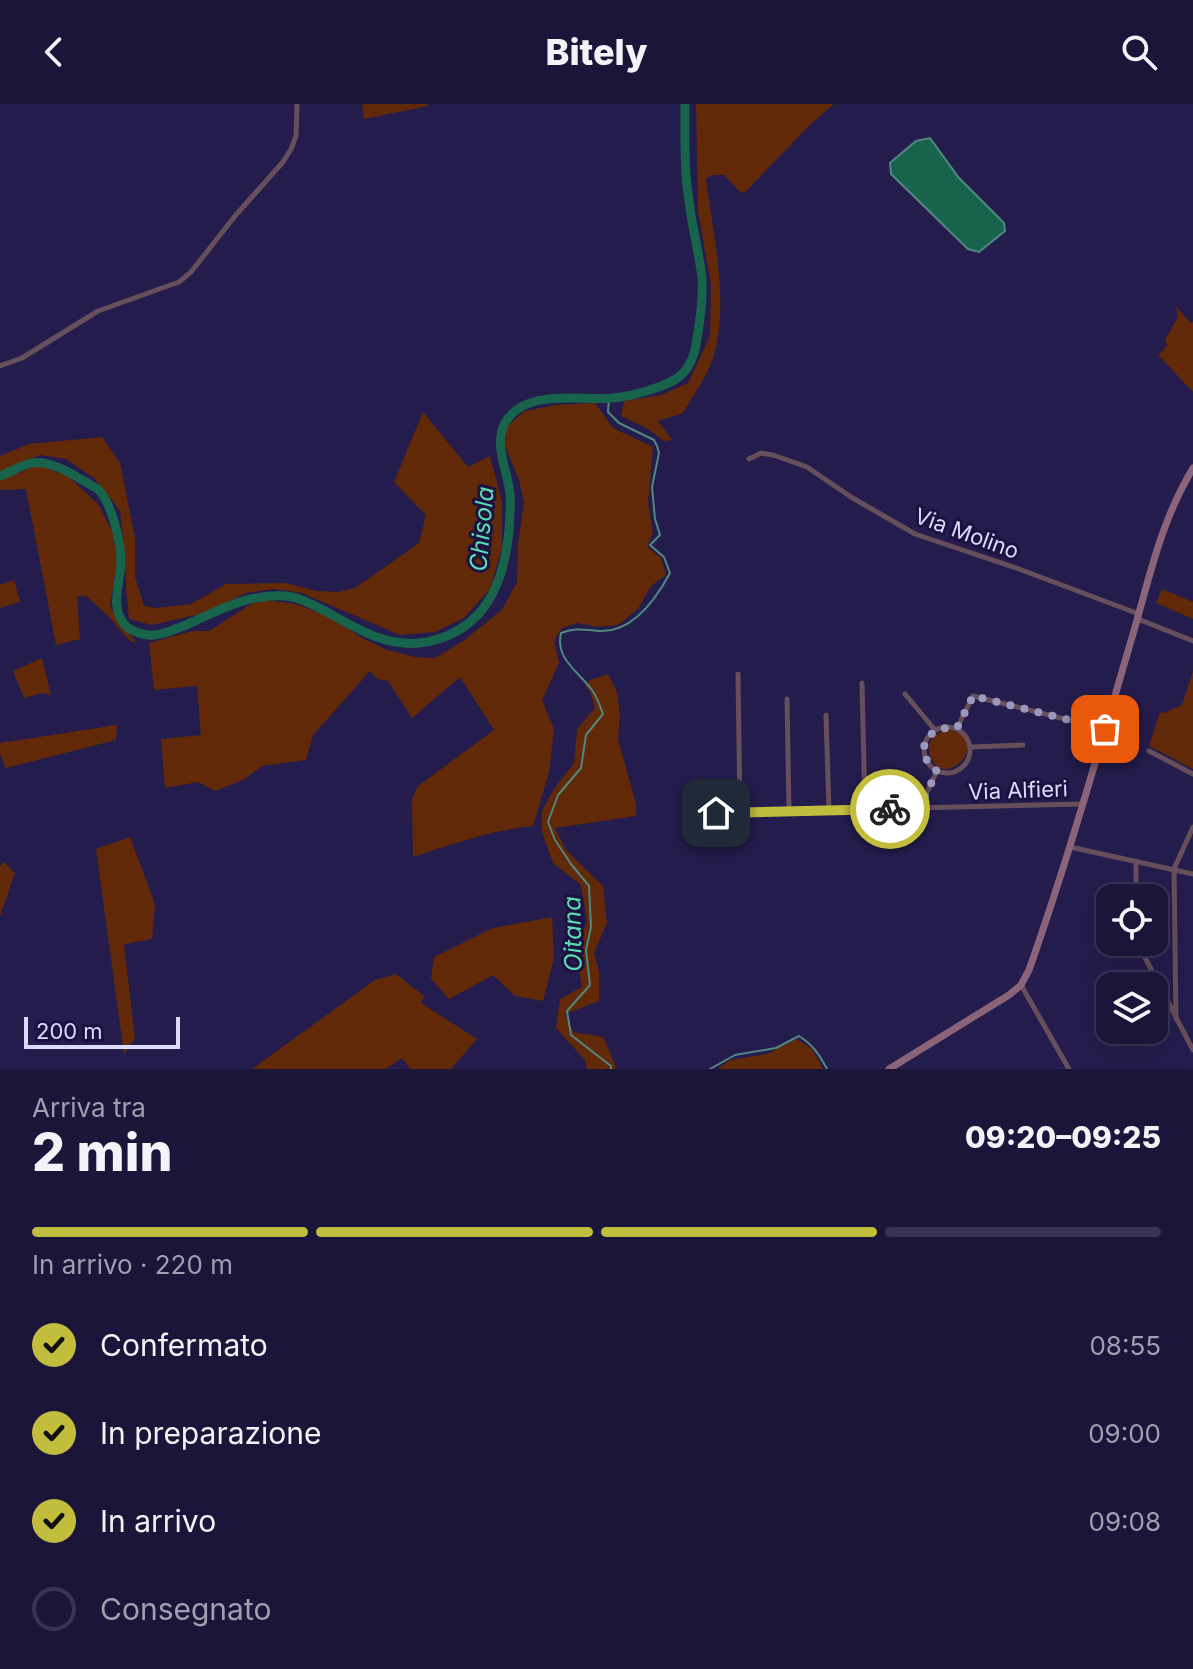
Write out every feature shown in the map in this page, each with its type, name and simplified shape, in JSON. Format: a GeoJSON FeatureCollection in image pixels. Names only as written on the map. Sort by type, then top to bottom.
{"type":"FeatureCollection","features":[{"type":"Feature","properties":{"kind":"street"},"geometry":{"type":"LineString","coordinates":[[0,366],[22,358],[98,311],[179,282],[191,272],[283,162],[296,136],[297,104]]}},
{"type":"Feature","properties":{"kind":"street","name":"Via Molino"},"geometry":{"type":"LineString","coordinates":[[749,459],[761,453],[807,467],[915,534],[1019,569],[1193,641]]}},
{"type":"Feature","properties":{"kind":"street"},"geometry":{"type":"LineString","coordinates":[[889,1069],[1009,995],[1021,985],[1029,970],[1070,847],[1166,520],[1193,468]]}},
{"type":"Feature","properties":{"kind":"street"},"geometry":{"type":"LineString","coordinates":[[738,674],[740,812]]}},
{"type":"Feature","properties":{"kind":"street"},"geometry":{"type":"LineString","coordinates":[[862,683],[865,810]]}},
{"type":"Feature","properties":{"kind":"street"},"geometry":{"type":"LineString","coordinates":[[905,694],[935,730]]}},
{"type":"Feature","properties":{"kind":"street"},"geometry":{"type":"LineString","coordinates":[[957,728],[973,696],[1105,729]]}},
{"type":"Feature","properties":{"kind":"street"},"geometry":{"type":"LineString","coordinates":[[787,699],[789,811]]}},
{"type":"Feature","properties":{"kind":"street"},"geometry":{"type":"LineString","coordinates":[[826,715],[829,811]]}},
{"type":"Feature","properties":{"kind":"street"},"geometry":{"type":"LineString","coordinates":[[948,726],[957,728],[967,736],[971,747],[969,759],[952,773],[937,771],[924,754],[926,740],[935,730],[948,726]]}},
{"type":"Feature","properties":{"kind":"street"},"geometry":{"type":"LineString","coordinates":[[971,747],[1023,745]]}},
{"type":"Feature","properties":{"kind":"street"},"geometry":{"type":"LineString","coordinates":[[1149,751],[1193,774]]}},
{"type":"Feature","properties":{"kind":"street"},"geometry":{"type":"LineString","coordinates":[[919,809],[937,771]]}},
{"type":"Feature","properties":{"kind":"street","name":"Via Alfieri"},"geometry":{"type":"LineString","coordinates":[[716,813],[1082,804]]}},
{"type":"Feature","properties":{"kind":"street"},"geometry":{"type":"LineString","coordinates":[[1176,1019],[1174,869],[1193,827]]}},
{"type":"Feature","properties":{"kind":"street"},"geometry":{"type":"LineString","coordinates":[[1070,847],[1193,874]]}},
{"type":"Feature","properties":{"kind":"street"},"geometry":{"type":"LineString","coordinates":[[1136,861],[1136,884]]}},
{"type":"Feature","properties":{"kind":"street"},"geometry":{"type":"LineString","coordinates":[[1144,956],[1193,1050]]}},
{"type":"Feature","properties":{"kind":"street"},"geometry":{"type":"LineString","coordinates":[[1021,985],[1069,1069]]}},
{"type":"Feature","properties":{"kind":"shaded area"},"geometry":{"type":"Polygon","coordinates":[[[362,104],[428,104],[428,106],[364,119],[362,104]]]}},
{"type":"Feature","properties":{"kind":"shaded area"},"geometry":{"type":"Polygon","coordinates":[[[696,104],[834,104],[744,193],[724,175],[712,175],[706,179],[720,292],[718,337],[707,372],[683,413],[658,421],[672,440],[664,441],[621,416],[624,401],[661,395],[688,383],[710,336],[711,285],[698,211],[696,104]]]}},
{"type":"Feature","properties":{"kind":"shaded area"},"geometry":{"type":"Polygon","coordinates":[[[930,138],[959,178],[1004,223],[1005,231],[979,252],[968,249],[891,174],[890,163],[916,141],[930,138]]]}},
{"type":"Feature","properties":{"kind":"shaded area"},"geometry":{"type":"Polygon","coordinates":[[[1176,307],[1193,322],[1193,392],[1158,355],[1167,346],[1165,340],[1178,317],[1176,307]]]}},
{"type":"Feature","properties":{"kind":"shaded area"},"geometry":{"type":"Polygon","coordinates":[[[595,403],[613,428],[653,447],[648,503],[653,532],[647,547],[661,558],[666,575],[651,586],[638,609],[618,625],[597,627],[577,623],[562,628],[554,640],[559,663],[542,700],[554,729],[549,772],[533,826],[487,834],[413,857],[412,799],[418,786],[494,730],[460,677],[412,718],[388,681],[377,679],[370,671],[313,735],[306,760],[262,766],[245,779],[215,791],[198,782],[165,788],[161,739],[201,735],[197,686],[154,690],[149,643],[192,631],[209,631],[251,604],[265,600],[296,604],[336,620],[360,637],[387,650],[435,658],[463,641],[502,610],[517,582],[524,503],[519,480],[505,446],[506,427],[525,411],[555,405],[595,403]]]}},
{"type":"Feature","properties":{"kind":"shaded area"},"geometry":{"type":"Polygon","coordinates":[[[423,412],[468,467],[490,456],[502,501],[502,547],[490,589],[464,618],[435,632],[400,635],[302,593],[274,589],[246,593],[205,613],[152,625],[129,619],[120,511],[95,479],[66,459],[40,455],[0,471],[0,456],[29,444],[102,437],[120,463],[135,538],[135,577],[144,606],[156,608],[191,604],[226,584],[286,583],[316,591],[338,592],[355,588],[419,543],[426,515],[394,482],[423,412]]]}},
{"type":"Feature","properties":{"kind":"shaded area"},"geometry":{"type":"Polygon","coordinates":[[[38,465],[69,477],[98,504],[113,533],[117,562],[110,606],[136,642],[131,642],[86,596],[77,596],[80,639],[56,645],[26,489],[0,490],[0,480],[38,465]]]}},
{"type":"Feature","properties":{"kind":"shaded area"},"geometry":{"type":"Polygon","coordinates":[[[14,580],[20,602],[0,608],[0,585],[14,580]]]}},
{"type":"Feature","properties":{"kind":"shaded area"},"geometry":{"type":"Polygon","coordinates":[[[1162,589],[1193,602],[1193,619],[1156,603],[1162,589]]]}},
{"type":"Feature","properties":{"kind":"shaded area"},"geometry":{"type":"Polygon","coordinates":[[[42,658],[51,695],[42,693],[24,698],[13,671],[42,658]]]}},
{"type":"Feature","properties":{"kind":"shaded area"},"geometry":{"type":"Polygon","coordinates":[[[1193,671],[1193,769],[1149,746],[1160,712],[1182,705],[1193,671]]]}},
{"type":"Feature","properties":{"kind":"shaded area"},"geometry":{"type":"Polygon","coordinates":[[[608,674],[617,692],[620,715],[618,739],[636,804],[636,816],[555,828],[566,850],[603,886],[607,923],[594,953],[599,972],[599,1001],[565,1014],[573,1032],[603,1037],[616,1069],[587,1069],[585,1060],[556,1028],[560,999],[582,987],[576,953],[587,921],[581,885],[553,863],[542,832],[542,811],[574,763],[577,729],[595,708],[590,691],[585,686],[590,680],[608,674]]]}},
{"type":"Feature","properties":{"kind":"shaded area"},"geometry":{"type":"Polygon","coordinates":[[[117,725],[116,740],[6,768],[0,754],[0,743],[117,725]]]}},
{"type":"Feature","properties":{"kind":"shaded area"},"geometry":{"type":"Polygon","coordinates":[[[950,730],[963,736],[967,745],[966,754],[961,762],[944,769],[936,765],[929,745],[937,734],[950,730]]]}},
{"type":"Feature","properties":{"kind":"shaded area"},"geometry":{"type":"Polygon","coordinates":[[[130,837],[155,904],[152,939],[124,944],[135,1039],[124,1054],[96,849],[130,837]]]}},
{"type":"Feature","properties":{"kind":"shaded area"},"geometry":{"type":"Polygon","coordinates":[[[4,862],[15,873],[0,916],[0,866],[4,862]]]}},
{"type":"Feature","properties":{"kind":"shaded area"},"geometry":{"type":"Polygon","coordinates":[[[552,917],[554,958],[543,1001],[515,996],[493,975],[449,999],[431,979],[434,957],[493,928],[552,917]]]}},
{"type":"Feature","properties":{"kind":"shaded area"},"geometry":{"type":"Polygon","coordinates":[[[396,974],[424,996],[421,1003],[477,1039],[451,1069],[410,1069],[402,1058],[386,1069],[252,1069],[375,980],[396,974]]]}},
{"type":"Feature","properties":{"kind":"shaded area"},"geometry":{"type":"Polygon","coordinates":[[[797,1039],[812,1049],[823,1069],[718,1069],[730,1060],[767,1054],[797,1039]]]}},
{"type":"Feature","properties":{"kind":"waterway","name":"Chisola"},"geometry":{"type":"LineString","coordinates":[[0,476],[27,464],[48,464],[98,489],[111,513],[119,545],[118,612],[126,626],[139,633],[163,633],[239,602],[279,596],[300,599],[361,631],[399,643],[427,642],[464,627],[488,602],[502,569],[510,503],[500,440],[505,423],[514,412],[539,400],[612,398],[648,391],[680,376],[691,361],[702,305],[702,285],[687,189],[685,104]]}},
{"type":"Feature","properties":{"kind":"waterway","name":"Oitana"},"geometry":{"type":"LineString","coordinates":[[609,398],[608,412],[619,423],[654,440],[657,446],[659,453],[652,487],[660,535],[650,545],[664,557],[670,573],[642,612],[622,626],[611,630],[576,629],[561,633],[564,657],[592,690],[603,714],[586,735],[581,768],[558,795],[548,822],[555,840],[589,886],[591,927],[586,950],[590,985],[567,1011],[571,1035],[611,1069]]}},
{"type":"Feature","properties":{"kind":"waterway","name":"Oitana"},"geometry":{"type":"LineString","coordinates":[[710,1069],[735,1055],[776,1048],[799,1036],[815,1050],[827,1069]]}},
{"type":"Feature","properties":{"kind":"way so far"},"geometry":{"type":"LineString","coordinates":[[890,809],[919,809],[937,771],[924,754],[926,740],[941,727],[957,728],[973,696],[1105,729]]}},
{"type":"Feature","properties":{"kind":"route"},"geometry":{"type":"LineString","coordinates":[[716,813],[890,809]]}}]}
